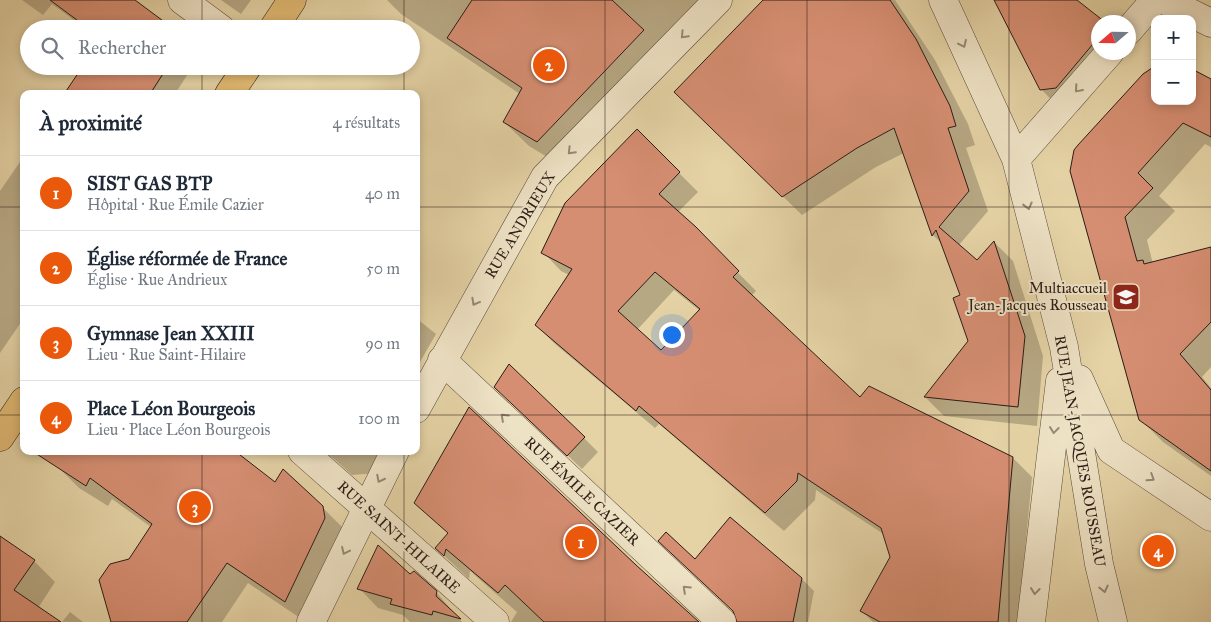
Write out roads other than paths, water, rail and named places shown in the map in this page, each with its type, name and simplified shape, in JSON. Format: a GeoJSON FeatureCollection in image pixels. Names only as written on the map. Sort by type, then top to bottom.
{"type":"FeatureCollection","features":[{"type":"Feature","properties":{"kind":"main road"},"geometry":{"type":"LineString","coordinates":[[279,20],[292,0]]}},
{"type":"Feature","properties":{"kind":"main road"},"geometry":{"type":"LineString","coordinates":[[232,90],[242,75]]}},
{"type":"Feature","properties":{"kind":"main road"},"geometry":{"type":"LineString","coordinates":[[0,437],[20,407]]}},
{"type":"Feature","properties":{"kind":"street"},"geometry":{"type":"LineString","coordinates":[[182,0],[209,20]]}},
{"type":"Feature","properties":{"kind":"street","name":"RUE ANDRIEUX"},"geometry":{"type":"LineString","coordinates":[[420,401],[546,177],[718,0]]}},
{"type":"Feature","properties":{"kind":"street","name":"RUE JEAN-JACQUES ROUSSEAU"},"geometry":{"type":"LineString","coordinates":[[943,0],[1016,159],[1064,347],[1099,564],[1113,622]]}},
{"type":"Feature","properties":{"kind":"street"},"geometry":{"type":"LineString","coordinates":[[1136,22],[1155,0]]}},
{"type":"Feature","properties":{"kind":"street"},"geometry":{"type":"LineString","coordinates":[[1164,0],[1211,23]]}},
{"type":"Feature","properties":{"kind":"street"},"geometry":{"type":"LineString","coordinates":[[1016,159],[1103,60]]}},
{"type":"Feature","properties":{"kind":"street"},"geometry":{"type":"LineString","coordinates":[[1064,347],[1111,450],[1211,517]]}},
{"type":"Feature","properties":{"kind":"street"},"geometry":{"type":"LineString","coordinates":[[1031,622],[1064,347]]}},
{"type":"Feature","properties":{"kind":"street","name":"RUE ÉMILE CAZIER"},"geometry":{"type":"LineString","coordinates":[[442,360],[722,622]]}},
{"type":"Feature","properties":{"kind":"street","name":"RUE SAINT-HILAIRE"},"geometry":{"type":"LineString","coordinates":[[307,455],[495,622]]}},
{"type":"Feature","properties":{"kind":"street"},"geometry":{"type":"LineString","coordinates":[[311,622],[393,455]]}},
{"type":"Feature","properties":{"kind":"place","name":"Église réformée de France"},"geometry":{"type":"Point","coordinates":[549,65]}},
{"type":"Feature","properties":{"kind":"place","name":"Multiaccueil Jean-Jacques Rousseau"},"geometry":{"type":"Point","coordinates":[1126,297]}},
{"type":"Feature","properties":{"kind":"place","name":"Gymnase Jean XXIII"},"geometry":{"type":"Point","coordinates":[195,507]}},
{"type":"Feature","properties":{"kind":"place","name":"SIST GAS BTP"},"geometry":{"type":"Point","coordinates":[581,542]}},
{"type":"Feature","properties":{"kind":"place","name":"Place Léon Bourgeois"},"geometry":{"type":"Point","coordinates":[1158,551]}}]}
